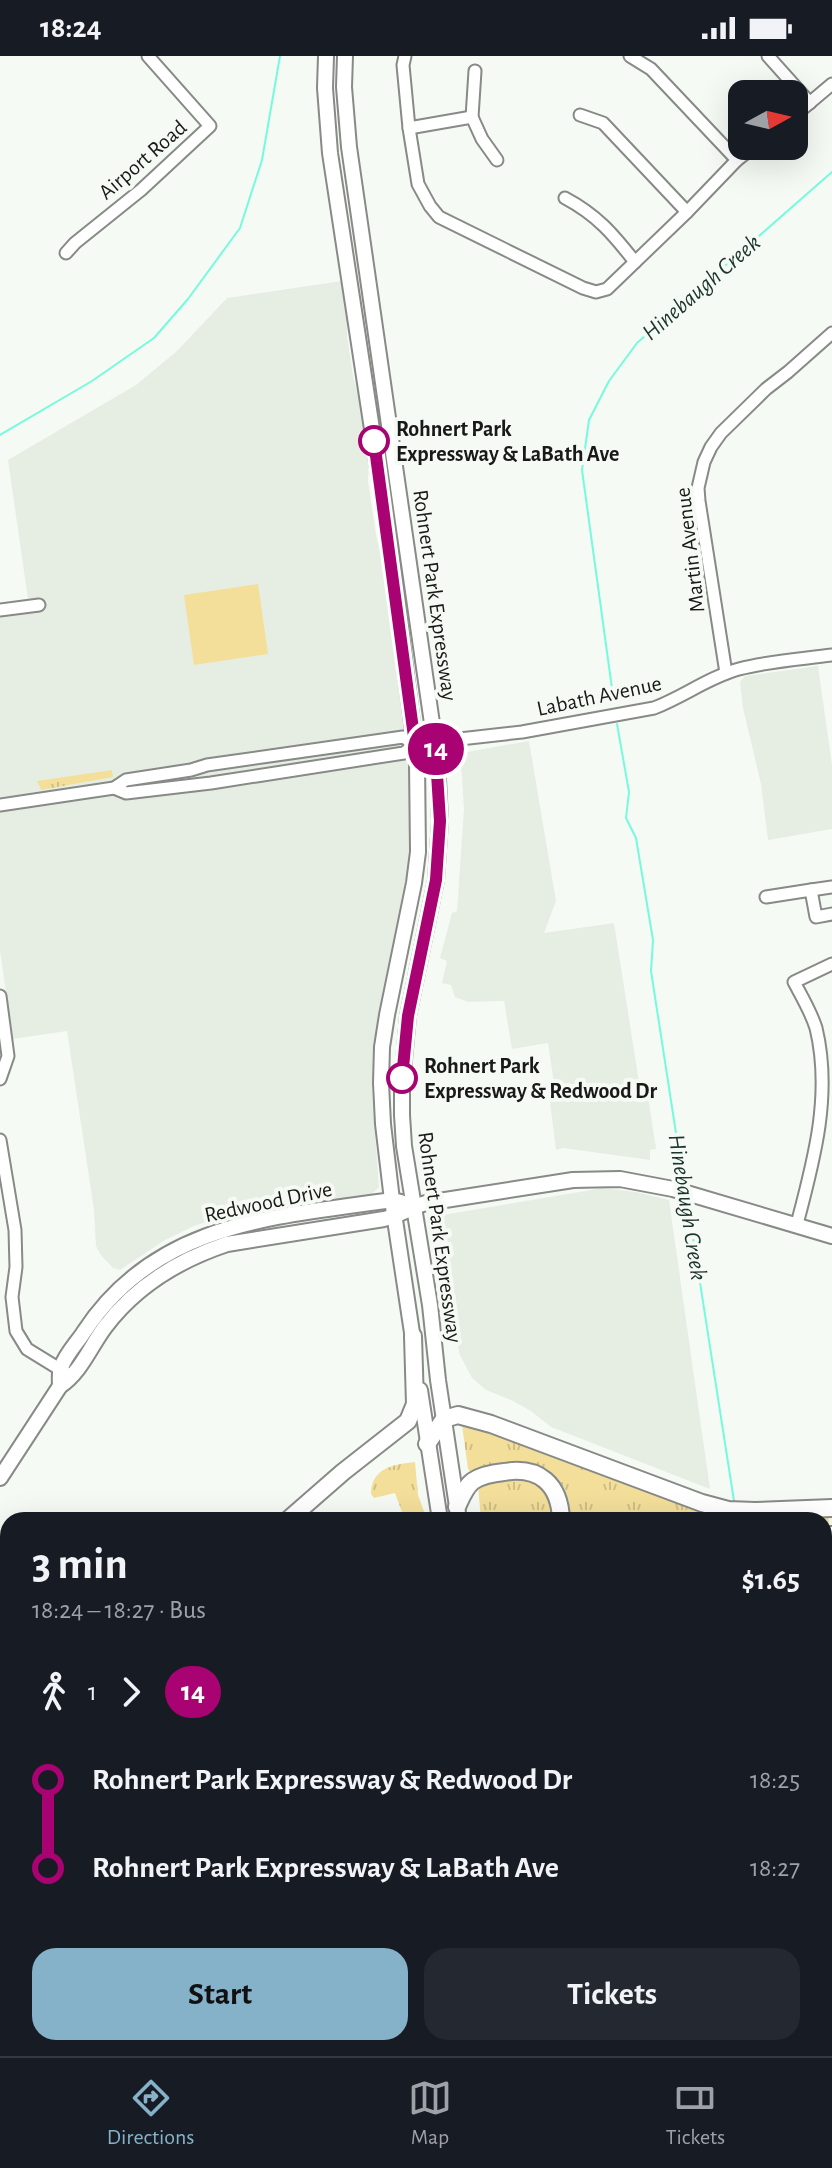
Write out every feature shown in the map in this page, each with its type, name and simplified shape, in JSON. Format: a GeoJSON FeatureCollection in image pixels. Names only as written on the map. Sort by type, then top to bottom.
{"type":"FeatureCollection","features":[{"type":"Feature","properties":{"kind":"highway"},"geometry":{"type":"LineString","coordinates":[[297,1512],[408,1421],[415,1404],[413,1336]]}},
{"type":"Feature","properties":{"kind":"highway"},"geometry":{"type":"LineString","coordinates":[[427,1444],[444,1419],[458,1415],[728,1510],[832,1508]]}},
{"type":"Feature","properties":{"kind":"highway"},"geometry":{"type":"LineString","coordinates":[[459,1512],[471,1482],[503,1472],[527,1471],[549,1483],[557,1495],[561,1512]]}},
{"type":"Feature","properties":{"kind":"main road","name":"Rohnert Park Expressway"},"geometry":{"type":"LineString","coordinates":[[326,56],[326,117],[391,554],[419,794],[414,883],[384,1036],[381,1083],[392,1200],[439,1512]]}},
{"type":"Feature","properties":{"kind":"main road","name":"Rohnert Park Expressway"},"geometry":{"type":"LineString","coordinates":[[345,56],[345,115],[435,742],[440,821],[437,865],[428,925],[408,1016],[402,1082],[404,1146],[430,1305],[458,1512]]}},
{"type":"Feature","properties":{"kind":"main road"},"geometry":{"type":"LineString","coordinates":[[350,288],[369,285]]}},
{"type":"Feature","properties":{"kind":"main road"},"geometry":{"type":"LineString","coordinates":[[367,392],[384,391]]}},
{"type":"Feature","properties":{"kind":"main road"},"geometry":{"type":"LineString","coordinates":[[397,969],[416,973]]}},
{"type":"Feature","properties":{"kind":"main road","name":"Redwood Drive"},"geometry":{"type":"LineString","coordinates":[[66,1373],[88,1351],[123,1306],[152,1280],[192,1258],[242,1240],[396,1217],[413,1206],[510,1189],[600,1178],[631,1180],[696,1195],[832,1236]]}},
{"type":"Feature","properties":{"kind":"main road","name":"Redwood Drive"},"geometry":{"type":"LineString","coordinates":[[0,1478],[60,1386],[94,1317],[122,1286],[145,1267],[173,1249],[216,1231],[244,1224],[392,1200],[413,1206]]}},
{"type":"Feature","properties":{"kind":"street","name":"Airport Road"},"geometry":{"type":"LineString","coordinates":[[66,253],[210,126],[148,56]]}},
{"type":"Feature","properties":{"kind":"street"},"geometry":{"type":"LineString","coordinates":[[405,56],[403,65],[409,128],[418,184],[430,206],[439,217],[583,288],[596,292],[607,289],[737,160]]}},
{"type":"Feature","properties":{"kind":"street"},"geometry":{"type":"LineString","coordinates":[[630,56],[651,69],[728,150]]}},
{"type":"Feature","properties":{"kind":"street"},"geometry":{"type":"LineString","coordinates":[[768,56],[810,103],[832,84]]}},
{"type":"Feature","properties":{"kind":"street"},"geometry":{"type":"LineString","coordinates":[[475,71],[472,117],[482,139],[497,160]]}},
{"type":"Feature","properties":{"kind":"street"},"geometry":{"type":"LineString","coordinates":[[580,115],[603,123],[687,212]]}},
{"type":"Feature","properties":{"kind":"street"},"geometry":{"type":"LineString","coordinates":[[409,128],[472,117]]}},
{"type":"Feature","properties":{"kind":"street"},"geometry":{"type":"LineString","coordinates":[[565,198],[605,225],[635,262]]}},
{"type":"Feature","properties":{"kind":"street","name":"Martin Avenue"},"geometry":{"type":"LineString","coordinates":[[726,673],[699,501],[698,488],[704,462],[721,433],[766,389],[832,333]]}},
{"type":"Feature","properties":{"kind":"street"},"geometry":{"type":"LineString","coordinates":[[0,610],[39,605]]}},
{"type":"Feature","properties":{"kind":"street","name":"Labath Avenue"},"geometry":{"type":"LineString","coordinates":[[114,788],[126,793],[211,783],[404,753],[415,744],[522,732],[654,708],[726,673],[832,655]]}},
{"type":"Feature","properties":{"kind":"street","name":"Labath Avenue"},"geometry":{"type":"LineString","coordinates":[[0,805],[114,788],[126,780],[207,765],[369,741],[403,737],[415,744]]}},
{"type":"Feature","properties":{"kind":"street"},"geometry":{"type":"LineString","coordinates":[[766,897],[832,887]]}},
{"type":"Feature","properties":{"kind":"street"},"geometry":{"type":"LineString","coordinates":[[811,890],[816,917],[832,914]]}},
{"type":"Feature","properties":{"kind":"street"},"geometry":{"type":"LineString","coordinates":[[797,1224],[822,1130],[826,1087],[825,1066],[816,1026],[794,982],[832,964]]}},
{"type":"Feature","properties":{"kind":"street"},"geometry":{"type":"LineString","coordinates":[[0,996],[8,1056],[0,1079]]}},
{"type":"Feature","properties":{"kind":"street"},"geometry":{"type":"LineString","coordinates":[[0,1140],[15,1230],[16,1267],[12,1297],[16,1331],[27,1349],[66,1373]]}},
{"type":"Feature","properties":{"kind":"shaded area"},"geometry":{"type":"Polygon","coordinates":[[[342,281],[353,376],[369,457],[368,481],[376,535],[386,574],[396,645],[395,659],[413,788],[408,876],[385,986],[372,1090],[379,1187],[371,1195],[222,1217],[165,1240],[120,1270],[113,1268],[96,1246],[94,1210],[67,1031],[13,1039],[0,951],[0,618],[30,613],[8,460],[136,385],[177,351],[227,298],[342,281]]]}},
{"type":"Feature","properties":{"kind":"shaded area"},"geometry":{"type":"Polygon","coordinates":[[[818,666],[832,765],[832,829],[768,840],[761,784],[740,682],[745,676],[818,666]]]}},
{"type":"Feature","properties":{"kind":"shaded area"},"geometry":{"type":"Polygon","coordinates":[[[529,741],[556,901],[544,933],[614,923],[639,1082],[646,1082],[656,1149],[650,1150],[650,1160],[563,1148],[556,1150],[548,1086],[554,1083],[548,1043],[512,1049],[504,1001],[468,1002],[455,997],[451,985],[442,983],[447,961],[440,958],[452,913],[457,911],[464,809],[461,763],[467,752],[529,741]]]}},
{"type":"Feature","properties":{"kind":"shaded area"},"geometry":{"type":"Polygon","coordinates":[[[603,1188],[669,1200],[710,1489],[551,1427],[531,1411],[486,1390],[472,1378],[460,1355],[454,1330],[443,1215],[603,1188]]]}},
{"type":"Feature","properties":{"kind":"green space"},"geometry":{"type":"Polygon","coordinates":[[[258,584],[268,654],[194,665],[184,595],[258,584]]]}},
{"type":"Feature","properties":{"kind":"green space"},"geometry":{"type":"Polygon","coordinates":[[[112,770],[113,777],[41,790],[37,781],[112,770]]]}},
{"type":"Feature","properties":{"kind":"green space"},"geometry":{"type":"Polygon","coordinates":[[[462,1425],[712,1512],[569,1512],[561,1483],[544,1468],[506,1462],[487,1465],[471,1473],[462,1425]]]}},
{"type":"Feature","properties":{"kind":"green space"},"geometry":{"type":"Polygon","coordinates":[[[415,1462],[418,1495],[424,1512],[402,1512],[395,1493],[374,1498],[371,1494],[379,1473],[399,1464],[415,1462]]]}},
{"type":"Feature","properties":{"kind":"green space"},"geometry":{"type":"Polygon","coordinates":[[[496,1478],[536,1479],[548,1494],[551,1512],[480,1512],[478,1485],[496,1478]]]}},
{"type":"Feature","properties":{"kind":"waterway"},"geometry":{"type":"LineString","coordinates":[[0,435],[92,381],[154,338],[188,299],[240,228],[262,160],[280,56]]}},
{"type":"Feature","properties":{"kind":"waterway","name":"Hinebaugh Creek"},"geometry":{"type":"LineString","coordinates":[[614,703],[582,470],[589,420],[609,381],[637,343],[832,172]]}},
{"type":"Feature","properties":{"kind":"waterway","name":"Hinebaugh Creek"},"geometry":{"type":"LineString","coordinates":[[617,724],[629,792],[626,818],[636,838],[653,940],[651,971],[684,1185]]}},
{"type":"Feature","properties":{"kind":"waterway","name":"Hinebaugh Creek"},"geometry":{"type":"LineString","coordinates":[[687,1199],[734,1501]]}},
{"type":"Feature","properties":{"kind":"bus line","name":"14"},"geometry":{"type":"LineString","coordinates":[[374,441],[415,744],[435,742],[439,783],[436,880],[408,1016],[402,1078]]}},
{"type":"Feature","properties":{"kind":"place","name":"Rohnert Park Expressway & LaBath Ave"},"geometry":{"type":"Point","coordinates":[374,441]}},
{"type":"Feature","properties":{"kind":"place","name":"Rohnert Park Expressway & Redwood Dr"},"geometry":{"type":"Point","coordinates":[402,1078]}}]}
